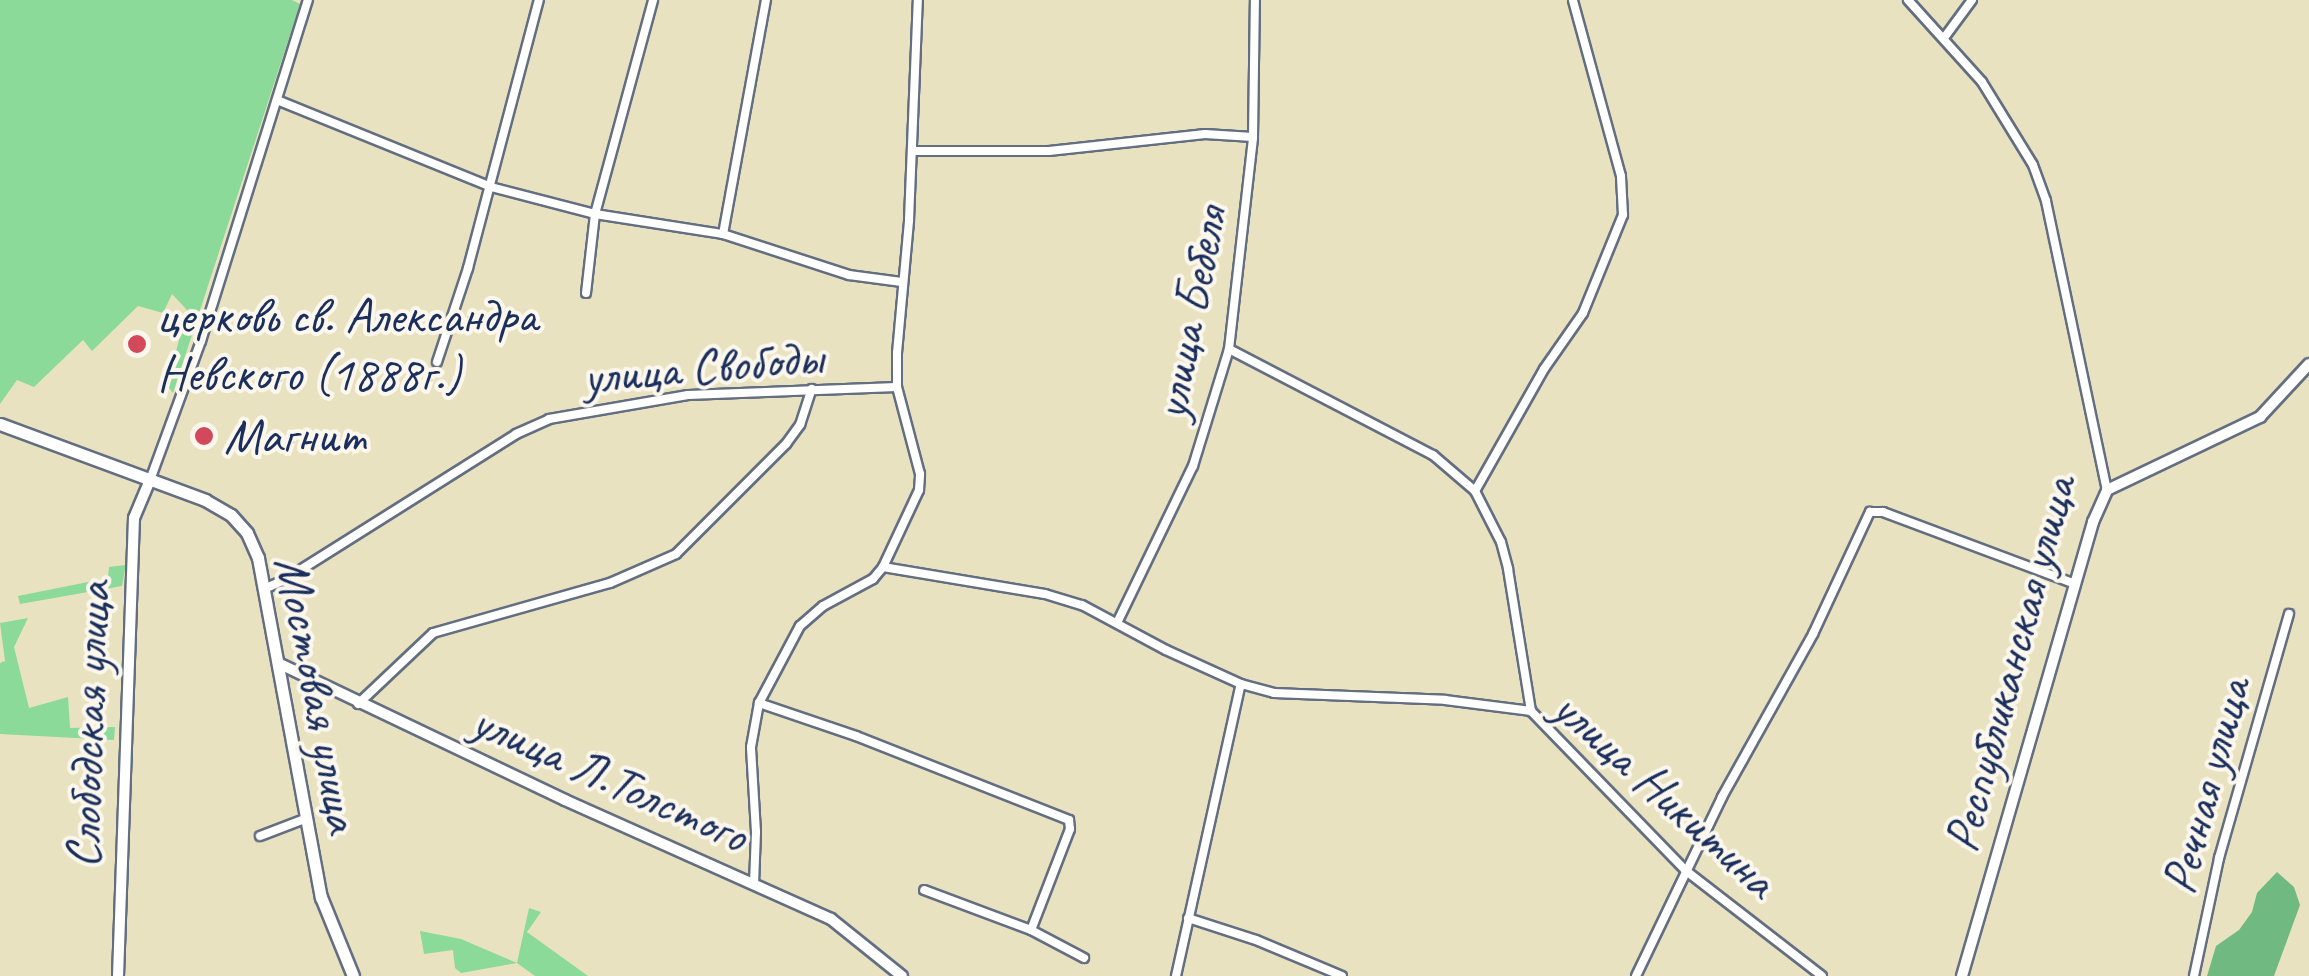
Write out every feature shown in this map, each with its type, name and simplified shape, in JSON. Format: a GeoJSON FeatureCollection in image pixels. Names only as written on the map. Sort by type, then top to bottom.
{"type":"FeatureCollection","features":[{"type":"Feature","properties":{"kind":"main road","name":"Мостовая улица"},"geometry":{"type":"LineString","coordinates":[[0,424],[205,500],[231,515],[247,534],[258,558],[321,897],[353,976]]}},
{"type":"Feature","properties":{"kind":"street"},"geometry":{"type":"LineString","coordinates":[[150,480],[200,341],[308,0]]}},
{"type":"Feature","properties":{"kind":"street"},"geometry":{"type":"LineString","coordinates":[[437,362],[491,187],[539,0]]}},
{"type":"Feature","properties":{"kind":"street"},"geometry":{"type":"LineString","coordinates":[[586,294],[595,214],[653,0]]}},
{"type":"Feature","properties":{"kind":"street"},"geometry":{"type":"LineString","coordinates":[[723,234],[766,0]]}},
{"type":"Feature","properties":{"kind":"street"},"geometry":{"type":"LineString","coordinates":[[754,884],[756,832],[750,747],[759,703],[800,626],[823,606],[873,579],[883,568],[920,490],[917,462],[897,386],[913,151],[918,0]]}},
{"type":"Feature","properties":{"kind":"street","name":"улица Бебеля"},"geometry":{"type":"LineString","coordinates":[[1118,620],[1193,466],[1229,349],[1253,137],[1255,0]]}},
{"type":"Feature","properties":{"kind":"street"},"geometry":{"type":"LineString","coordinates":[[1476,492],[1544,369],[1583,313],[1623,215],[1621,176],[1573,0]]}},
{"type":"Feature","properties":{"kind":"street","name":"Республиканская улица"},"geometry":{"type":"LineString","coordinates":[[1908,0],[1944,38],[2010,124],[2046,202],[2107,490],[1962,976]]}},
{"type":"Feature","properties":{"kind":"street"},"geometry":{"type":"LineString","coordinates":[[1944,38],[1972,0]]}},
{"type":"Feature","properties":{"kind":"street"},"geometry":{"type":"LineString","coordinates":[[276,100],[491,187],[595,214],[723,234],[849,276],[902,282]]}},
{"type":"Feature","properties":{"kind":"street"},"geometry":{"type":"LineString","coordinates":[[913,151],[1049,150],[1205,134],[1253,137]]}},
{"type":"Feature","properties":{"kind":"street"},"geometry":{"type":"LineString","coordinates":[[1229,349],[1354,418],[1433,455],[1476,492],[1500,542],[1508,570],[1531,711]]}},
{"type":"Feature","properties":{"kind":"street"},"geometry":{"type":"LineString","coordinates":[[2107,490],[2260,417],[2309,364]]}},
{"type":"Feature","properties":{"kind":"street","name":"улица Свободы"},"geometry":{"type":"LineString","coordinates":[[264,589],[516,434],[550,419],[688,395],[897,386]]}},
{"type":"Feature","properties":{"kind":"street"},"geometry":{"type":"LineString","coordinates":[[358,704],[432,633],[610,583],[676,554],[786,444],[800,425],[812,389]]}},
{"type":"Feature","properties":{"kind":"street","name":"Слободская улица"},"geometry":{"type":"LineString","coordinates":[[118,976],[134,518],[150,480]]}},
{"type":"Feature","properties":{"kind":"street"},"geometry":{"type":"LineString","coordinates":[[1636,976],[1685,870],[1813,634],[1870,512],[1884,512],[2076,584]]}},
{"type":"Feature","properties":{"kind":"street","name":"улица Никитина"},"geometry":{"type":"LineString","coordinates":[[883,568],[1044,594],[1118,620],[1166,650],[1241,684],[1274,693],[1445,700],[1531,711],[1685,870],[1822,976]]}},
{"type":"Feature","properties":{"kind":"street","name":"Речная улица"},"geometry":{"type":"LineString","coordinates":[[2194,976],[2219,858],[2289,614]]}},
{"type":"Feature","properties":{"kind":"street","name":"улица Л.Толстого"},"geometry":{"type":"LineString","coordinates":[[278,663],[358,704],[831,919],[902,976]]}},
{"type":"Feature","properties":{"kind":"street"},"geometry":{"type":"LineString","coordinates":[[1176,976],[1241,684]]}},
{"type":"Feature","properties":{"kind":"street"},"geometry":{"type":"LineString","coordinates":[[759,703],[856,736],[1069,820],[1070,829],[1031,930]]}},
{"type":"Feature","properties":{"kind":"street"},"geometry":{"type":"LineString","coordinates":[[260,836],[306,818]]}},
{"type":"Feature","properties":{"kind":"street"},"geometry":{"type":"LineString","coordinates":[[924,890],[1031,930],[1084,958]]}},
{"type":"Feature","properties":{"kind":"street"},"geometry":{"type":"LineString","coordinates":[[1188,918],[1256,940],[1342,976]]}},
{"type":"Feature","properties":{"kind":"green space"},"geometry":{"type":"Polygon","coordinates":[[[0,0],[292,0],[300,4],[173,393],[167,385],[187,310],[172,294],[163,313],[138,306],[92,351],[83,340],[34,387],[17,380],[0,404],[0,0]]]}},
{"type":"Feature","properties":{"kind":"green space"},"geometry":{"type":"Polygon","coordinates":[[[126,565],[122,586],[20,604],[18,596],[108,578],[109,567],[126,565]]]}},
{"type":"Feature","properties":{"kind":"green space"},"geometry":{"type":"Polygon","coordinates":[[[28,618],[14,647],[29,708],[68,697],[70,728],[115,727],[114,740],[0,734],[0,663],[5,661],[0,623],[28,618]]]}},
{"type":"Feature","properties":{"kind":"green space"},"geometry":{"type":"Polygon","coordinates":[[[2277,872],[2294,887],[2300,905],[2274,976],[2207,976],[2216,946],[2239,930],[2252,912],[2257,893],[2277,872]]]}},
{"type":"Feature","properties":{"kind":"green space"},"geometry":{"type":"Polygon","coordinates":[[[529,908],[541,912],[527,932],[588,976],[535,976],[517,963],[529,908]]]}},
{"type":"Feature","properties":{"kind":"green space"},"geometry":{"type":"Polygon","coordinates":[[[420,931],[461,939],[517,963],[461,973],[455,968],[453,950],[424,954],[420,931]]]}},
{"type":"Feature","properties":{"kind":"place","name":"церковь св. Александра Невского (1888г.)"},"geometry":{"type":"Point","coordinates":[137,344]}},
{"type":"Feature","properties":{"kind":"place","name":"Магнит"},"geometry":{"type":"Point","coordinates":[204,436]}}]}
